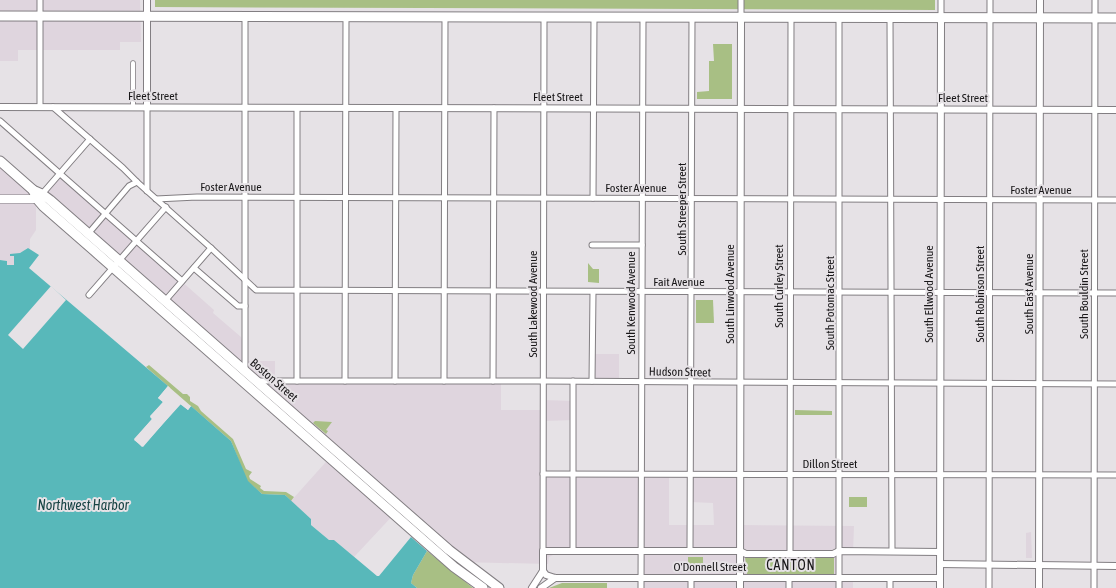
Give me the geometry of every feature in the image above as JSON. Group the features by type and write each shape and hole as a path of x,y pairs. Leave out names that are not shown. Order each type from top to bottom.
{"main road":[{"path":"0,16 1116,18"},
{"name":"Boston Street","path":"0,161 162,305 245,371 468,566 499,588"},
{"path":"0,199 39,196"},
{"name":"Boston Street","path":"39,196 88,234 116,264"},
{"name":"Boston Street","path":"162,305 175,325 454,567 483,588"}],"street":[{"path":"40,0 40,107"},
{"path":"146,191 147,0"},
{"name":"South Linwood Avenue","path":"740,588 741,0"},
{"name":"South Ellwood Avenue","path":"940,588 941,0"},
{"name":"South Robinson Street","path":"989,588 990,0"},
{"name":"South East Avenue","path":"1040,0 1040,588"},
{"name":"South Bouldin Street","path":"1094,588 1095,0"},
{"path":"244,383 245,16"},
{"path":"345,381 346,16"},
{"path":"444,380 445,16"},
{"name":"South Lakewood Avenue","path":"543,571 544,17"},
{"path":"593,198 594,17"},
{"name":"South Kenwood Avenue","path":"641,588 643,17"},
{"name":"South Streeper Street","path":"690,551 692,17"},
{"name":"South Curley Street","path":"790,553 789,199 791,18"},
{"name":"South Potomac Street","path":"839,588 840,18"},
{"path":"890,18 892,551"},
{"path":"132,63 133,107"},
{"name":"Fleet Street","path":"0,107 1116,110"},
{"name":"Fait Avenue","path":"53,107 123,168 256,290 1116,293"},
{"path":"297,108 297,381"},
{"path":"395,381 396,108"},
{"path":"493,381 494,108"},
{"path":"0,121 182,281"},
{"path":"39,196 90,139"},
{"path":"88,234 129,186 137,182"},
{"name":"Foster Avenue","path":"156,199 296,197 1116,200"},
{"path":"89,295 166,208"},
{"path":"592,245 642,245"},
{"path":"162,305 211,248"},
{"path":"194,268 238,306 245,306"},
{"path":"592,381 593,292"},
{"name":"Hudson Street","path":"244,383 256,381 444,380 1116,384"},
{"path":"573,381 573,551"},
{"name":"Dillon Street","path":"543,474 1116,476"},
{"name":"O'Donnell Street","path":"543,551 740,551 746,554 833,554 839,551 940,552"},
{"path":"940,564 1116,566"},
{"path":"532,588 543,571 546,575 555,578"},
{"path":"541,588 555,578"},
{"name":"O'Donnell Street","path":"555,578 940,578"},
{"path":"691,578 691,588"},
{"path":"789,578 789,588"},
{"path":"890,579 890,588"}],"shaded area":[{"path":"0,0 140,0 141,42 120,42 120,50 18,50 18,61 0,61"},
{"path":"0,161 40,196 59,173 214,310 213,313 241,337 246,353 246,361 275,361 275,382 501,383 501,410 543,410 544,400 573,401 573,420 544,421 543,474 669,474 669,525 714,525 713,503 690,502 691,474 740,474 740,525 854,526 853,552 840,552 840,579 853,579 853,588 641,588 641,555 553,555 549,557 548,564 460,562 397,511 354,557 334,540 329,540 311,525 311,519 291,501 333,454 40,197 36,206 36,230 30,239 30,249 27,248 14,256 14,265 7,265 7,261 0,260"},
{"path":"592,354 619,354 619,383 592,384"},
{"path":"1031,532 1032,558 1026,558 1026,533"}],"green space":[{"path":"155,0 935,0 935,10 155,7"},
{"path":"713,44 732,44 732,99 697,99 697,92 709,91 709,61 714,61"},
{"path":"588,263 593,269 599,269 599,283 588,282"},
{"path":"696,300 713,300 714,323 696,323"},
{"path":"149,365 183,394 187,394 190,397 190,401 198,406 201,411 233,439 246,469 252,472 249,476 250,479 261,486 260,488 264,491 286,492 294,497 291,501 285,495 262,494 247,481 231,441 146,367"},
{"path":"795,410 832,411 832,415 795,415"},
{"path":"315,421 332,422 326,430 328,431 326,434 313,423"},
{"path":"849,497 867,497 867,507 849,507"},
{"path":"427,551 473,588 417,588 411,583 413,575"},
{"path":"747,555 834,556 834,574 747,574 745,557"},
{"path":"688,557 703,557 703,572 688,572"},
{"path":"562,583 607,583 607,588 549,588"}],"water":[{"name":"Northwest Harbor","path":"28,248 39,255 29,268 168,386 158,398 163,402 150,416 152,419 134,439 142,447 181,404 188,410 191,406 231,441 248,481 262,494 285,495 311,519 311,525 329,540 334,540 377,576 379,576 411,537 427,551 413,575 411,583 417,588 0,588 0,260 7,261 7,265 14,265 14,256 10,256 10,254 20,253"}],"pier":[{"path":"51,286 66,300 23,349 8,335"},
{"path":"168,386 170,388 162,398 165,404 137,439 142,444 179,402 191,406 188,410 180,404 143,447 134,440 152,419 150,417 163,402 158,398"}],"district":[{"name":"CANTON","path":"791,565"}]}
